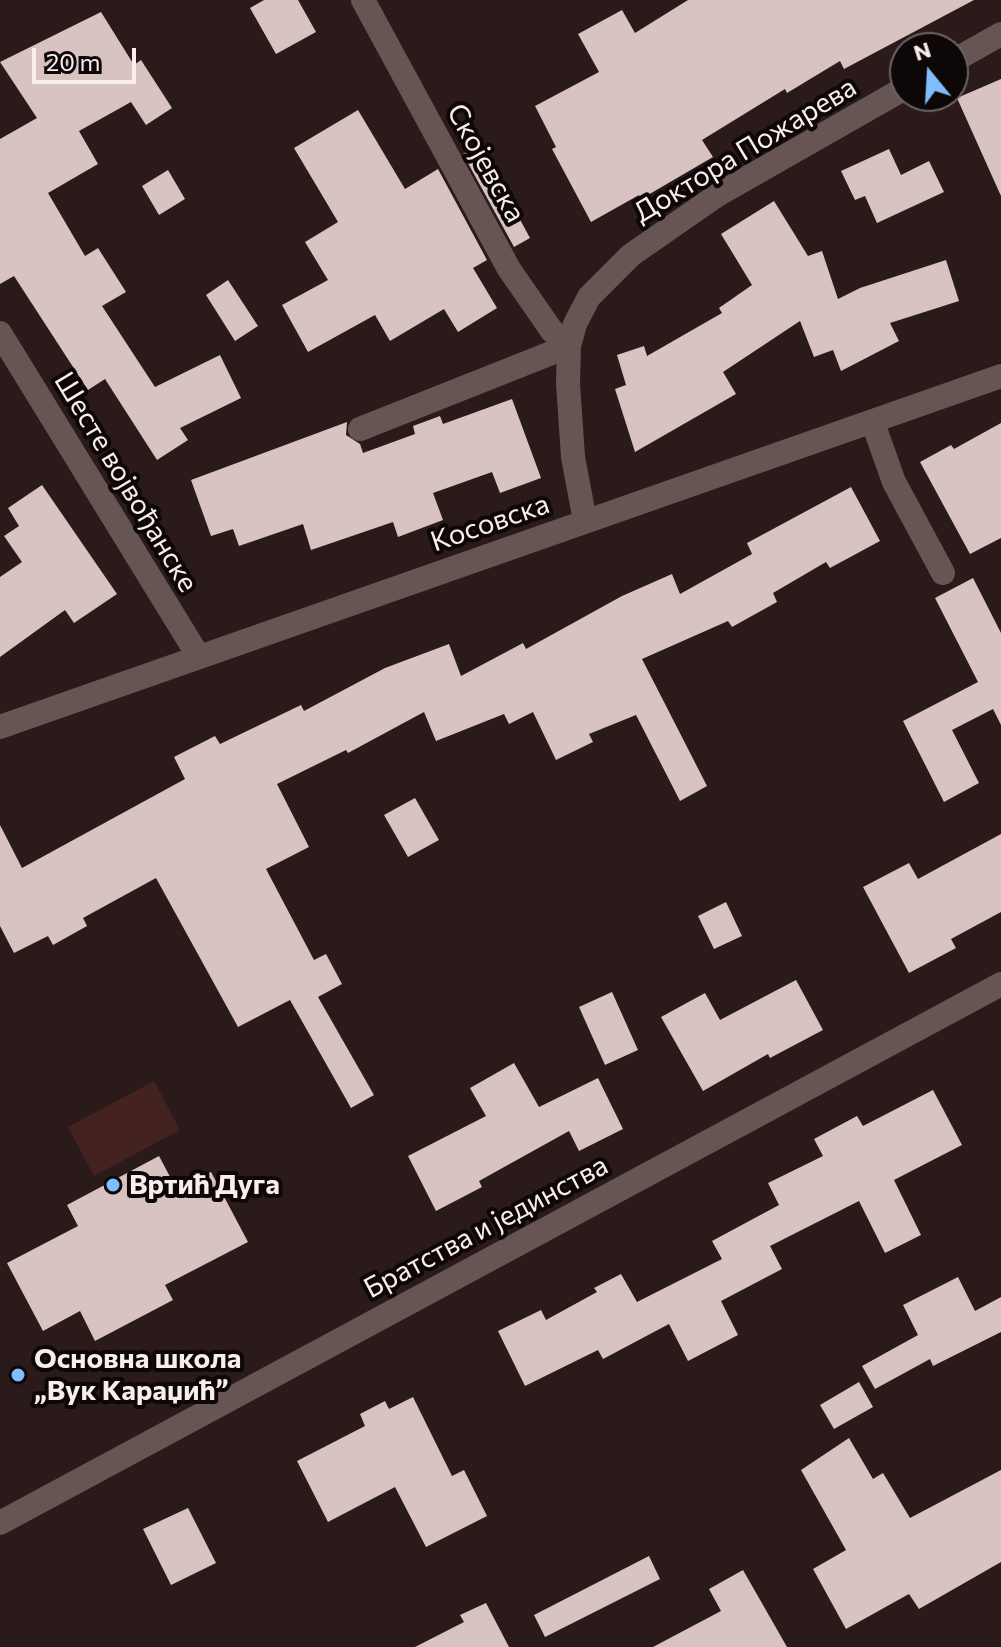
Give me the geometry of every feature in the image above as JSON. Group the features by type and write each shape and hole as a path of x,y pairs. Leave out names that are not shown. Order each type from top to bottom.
{"street":[{"name":"Скојевска","path":"363,0 509,269 552,331 569,346"},
{"path":"969,52 1001,34"},
{"name":"Доктора Пожарева","path":"585,521 568,414 569,346 575,324 589,297 631,255 719,194 889,97"},
{"name":"Шесте војвођанске","path":"1,337 199,657"},
{"path":"360,429 569,346"},
{"name":"Косовска","path":"0,727 1001,376"},
{"path":"873,423 894,482 943,573"},
{"name":"Братства и јединства","path":"0,1523 1001,984"}],"shaded area":[{"path":"154,1081 180,1130 94,1176 68,1127"}],"building":[{"path":"264,0 298,0 316,32 276,54 250,8"},
{"path":"688,0 974,0 914,32 889,32 889,45 844,69 840,61 787,93 785,89 702,140 713,157 641,199 639,195 591,222 552,149 556,147 535,106 599,72 578,34 622,10 635,33"},
{"path":"101,12 134,65 141,60 172,108 146,125 131,102 79,131 98,164 48,193 85,256 98,248 126,292 102,306 155,387 220,355 241,398 180,428 188,440 157,460 105,379 88,390 14,276 0,284 0,139 37,118 0,62"},
{"path":"1001,79 1001,196 963,112 969,112 969,93"},
{"path":"358,110 405,189 438,169 487,260 473,268 497,308 458,332 444,309 390,341 375,315 308,352 282,305 328,280 305,242 338,222 294,148"},
{"path":"479,144 530,238 514,247 463,154"},
{"path":"889,149 901,175 929,161 944,192 877,223 865,196 855,200 841,171"},
{"path":"168,170 185,199 159,215 142,186"},
{"path":"774,201 808,256 822,251 838,299 860,288 946,260 959,301 890,323 899,341 841,371 833,350 814,357 800,321 723,372 736,394 635,452 615,389 626,385 617,355 644,346 647,356 722,313 719,308 752,285 721,234"},
{"path":"228,280 258,326 235,341 206,295"},
{"path":"512,399 541,478 500,493 492,472 433,493 443,520 398,537 393,522 311,550 303,524 239,546 233,529 211,536 191,480 347,422 346,435 360,444 363,453 415,434 413,426 440,416 443,424"},
{"path":"1001,423 1001,538 970,554 920,462 951,445 954,449"},
{"path":"42,485 117,594 74,623 65,610 0,657 0,577 22,562 4,536 19,526 8,508"},
{"path":"851,487 880,541 830,568 826,562 773,593 777,602 732,627 728,621 642,659 707,786 680,801 636,715 589,734 593,742 556,760 533,712 509,724 504,714 436,741 424,712 348,753 346,750 277,784 309,847 266,869 314,960 326,954 342,984 318,997 374,1095 351,1108 290,1000 238,1027 156,878 83,918 87,926 53,945 48,936 14,953 0,926 0,825 22,868 185,779 174,757 215,736 220,744 301,705 304,711 385,668 449,644 461,676 523,643 526,649 622,596 672,574 680,594 752,554 747,543"},
{"path":"973,578 1001,633 1001,725 993,709 952,730 979,783 944,802 903,721 978,682 935,598"},
{"path":"415,798 439,840 408,857 384,815"},
{"path":"1001,834 1001,912 951,939 956,948 909,973 863,887 909,863 918,879"},
{"path":"726,902 742,936 714,949 698,916"},
{"path":"796,980 823,1030 770,1058 768,1054 703,1091 661,1017 705,993 720,1020"},
{"path":"612,992 638,1050 605,1065 579,1007"},
{"path":"514,1063 539,1107 598,1078 623,1129 579,1151 569,1131 479,1181 482,1187 436,1211 408,1156 486,1116 470,1088"},
{"path":"933,1090 962,1145 894,1180 921,1235 885,1253 859,1201 770,1246 782,1269 721,1301 738,1335 688,1361 669,1324 603,1359 598,1350 525,1386 498,1331 541,1310 546,1320 597,1292 594,1288 621,1274 637,1302 722,1259 712,1241 779,1205 768,1183 823,1156 814,1139 857,1116 863,1126"},
{"path":"159,1156 177,1190 211,1172 248,1242 165,1285 173,1300 95,1341 80,1311 43,1331 7,1263 78,1226 67,1205"},
{"path":"958,1277 975,1311 1001,1297 1001,1332 933,1366 930,1359 875,1389 862,1366 918,1335 903,1305"},
{"path":"859,1382 873,1407 834,1429 820,1405"},
{"path":"413,1397 452,1476 464,1470 487,1516 426,1547 395,1487 328,1522 297,1461 365,1426 360,1414 385,1401 389,1409"},
{"path":"849,1438 873,1479 883,1473 910,1518 1001,1470 1001,1562 919,1609 909,1594 846,1629 813,1569 846,1550 801,1470"},
{"path":"188,1508 216,1563 171,1585 143,1529"},
{"path":"649,1556 660,1579 545,1637 534,1615"},
{"path":"743,1570 787,1647 653,1647 721,1611 709,1589"},
{"path":"486,1603 509,1647 415,1647 464,1622 460,1615"}],"place":[{"name":"Вртић Дуга","path":"113,1185"},
{"name":"Основна школа „Вук Караџић”","path":"18,1375"}]}
